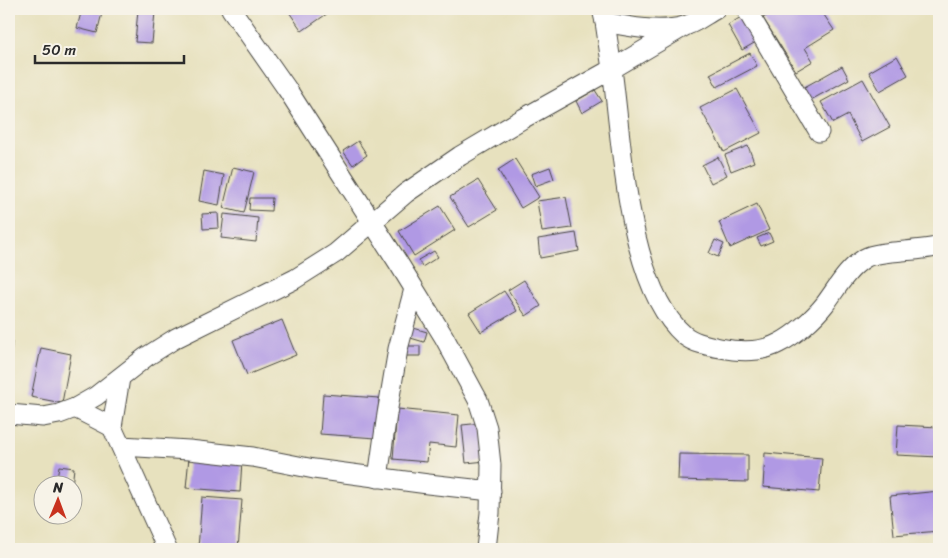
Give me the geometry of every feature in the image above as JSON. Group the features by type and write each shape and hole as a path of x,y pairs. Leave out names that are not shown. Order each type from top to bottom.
{"street":[{"path":"232,9 287,89 414,289 458,362 478,400 487,428 492,466 486,549"},
{"path":"9,414 43,417 59,414 75,408 96,396 146,357 176,338 295,279 336,252 406,193 460,156 716,9"},
{"path":"746,9 819,132"},
{"path":"685,26 642,28 604,15 629,207 638,245 653,288 669,316 685,336 705,345 735,351 758,350 779,343 797,331 824,306 847,273 866,257 939,246"},
{"path":"378,478 398,349 414,289"},
{"path":"120,378 112,427 166,549"},
{"path":"75,408 112,427"},
{"path":"121,446 189,450 252,457 314,469 378,478 491,490"}],"building":[{"path":"82,9 103,9 97,33 77,28"},
{"path":"287,9 330,9 331,11 302,31"},
{"path":"778,9 820,9 834,30 805,48 813,61 796,71 763,18"},
{"path":"138,10 155,12 152,43 135,42"},
{"path":"741,17 756,42 742,50 728,25"},
{"path":"750,53 757,66 717,87 710,74"},
{"path":"897,56 908,75 880,91 869,72"},
{"path":"842,66 849,79 809,101 801,89"},
{"path":"863,79 890,127 862,142 848,115 833,123 821,102"},
{"path":"737,89 761,133 724,152 700,108"},
{"path":"595,90 602,101 582,113 576,101"},
{"path":"358,141 367,155 353,165 343,151"},
{"path":"748,146 754,162 731,171 725,155"},
{"path":"718,157 727,175 711,183 702,165"},
{"path":"515,159 539,197 521,208 498,170"},
{"path":"233,167 254,172 244,213 223,208"},
{"path":"550,167 554,179 535,186 531,174"},
{"path":"204,171 224,175 219,205 199,201"},
{"path":"478,180 497,210 469,227 450,197"},
{"path":"566,197 572,228 542,232 537,201"},
{"path":"250,198 272,198 271,211 249,210"},
{"path":"757,204 769,230 730,248 719,222"},
{"path":"440,206 455,230 414,256 399,231"},
{"path":"218,213 219,228 203,229 202,214"},
{"path":"224,214 258,218 256,242 221,238"},
{"path":"576,233 579,251 540,258 538,239"},
{"path":"769,233 773,241 761,246 757,238"},
{"path":"715,240 724,244 718,257 709,253"},
{"path":"434,251 438,257 422,267 418,260"},
{"path":"524,280 541,306 526,316 508,290"},
{"path":"504,291 517,311 481,332 469,313"},
{"path":"282,320 296,355 247,375 233,340"},
{"path":"407,326 427,332 424,342 404,336"},
{"path":"9,339 12,339 11,362 9,362"},
{"path":"404,346 420,346 420,356 404,356"},
{"path":"41,348 71,354 62,403 31,397"},
{"path":"323,394 379,398 376,438 320,434"},
{"path":"397,409 459,415 456,447 429,444 427,462 393,459"},
{"path":"482,423 486,461 466,463 462,425"},
{"path":"898,425 939,427 939,457 896,455"},
{"path":"765,453 822,458 819,492 763,487"},
{"path":"679,454 748,455 748,482 678,480"},
{"path":"189,457 242,461 240,492 186,488"},
{"path":"59,466 74,468 73,476 58,476"},
{"path":"939,491 939,531 894,535 890,496"},
{"path":"202,497 242,500 238,549 198,549"}]}
